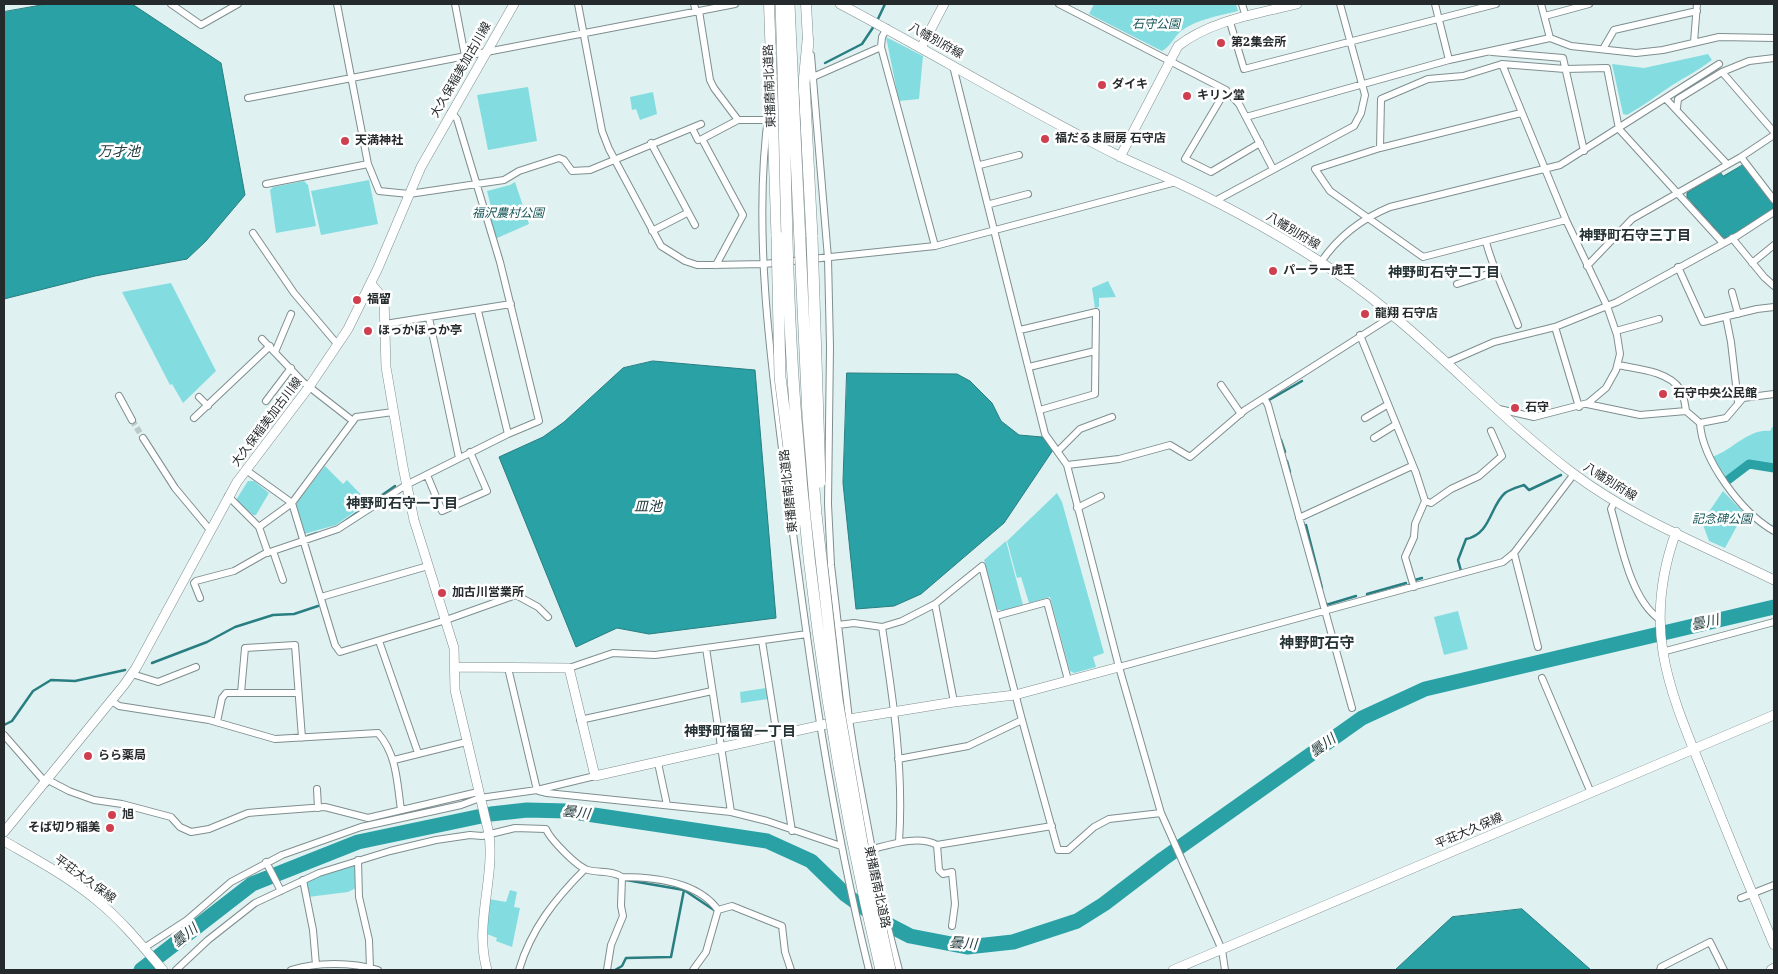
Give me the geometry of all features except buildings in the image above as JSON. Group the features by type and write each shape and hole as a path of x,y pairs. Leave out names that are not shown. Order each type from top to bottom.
{"highway":[{"name":"東播磨南北道路","path":"781,4 796,418 823,665 853,840 881,970"},
{"name":"東播磨南北道路","path":"789,4 808,416 825,596 842,728 862,843 890,970"},
{"path":"808,41 804,83 812,237 825,596"},
{"path":"772,89 780,377 800,534 823,665"}],"main road":[{"name":"大久保稲美加古川線","path":"4,832 132,674 228,496 338,345 371,284 409,194 451,112 514,4"},
{"path":"769,4 772,89"},
{"path":"806,4 808,41"},
{"name":"八幡別府線","path":"840,4 1120,157 1215,201 1321,262 1394,315 1446,363 1574,474 1615,501 1774,580"},
{"path":"921,48 944,4"},
{"path":"1120,157 1178,46 1192,36 1230,22 1291,4"},
{"path":"371,284 384,299 386,367 406,485 414,520 454,648 455,690 489,834 491,848 483,932 487,970"},
{"path":"1676,532 1665,568 1659,619 1662,652 1670,691 1774,945"},
{"path":"454,667 568,668 595,776 849,719 954,702 1015,695 1119,667"},
{"name":"平荘大久保線","path":"1173,970 1774,715"},
{"name":"平荘大久保線","path":"4,841 57,872 98,902 146,949 163,970"}],"street":[{"path":"171,4 201,25 238,4"},
{"path":"337,4 368,164 378,191 409,194 477,185 504,180 519,171 559,158 564,160 572,171 579,172 701,124"},
{"path":"455,4 465,56"},
{"path":"578,4 602,131 661,246 685,261 697,265 764,264 935,246 1176,182"},
{"path":"694,4 710,80 738,120"},
{"path":"248,98 465,56 485,54 735,4"},
{"path":"1059,4 1226,90 1239,104 1273,169"},
{"path":"1242,4 1246,17"},
{"path":"1215,201 1354,126 1364,104 1362,84 1340,4"},
{"path":"1435,4 1449,60"},
{"path":"1230,22 1244,69 1496,4"},
{"path":"1541,4 1550,38"},
{"path":"1545,16 1589,4"},
{"path":"1603,49 1614,30 1697,7 1694,42"},
{"path":"886,28 882,37 882,47 935,246"},
{"path":"1246,117 1449,60 1550,38 1572,46 1636,53 1664,50 1719,37 1774,38"},
{"path":"808,41 813,76 828,258 830,347 828,504 831,565 849,719 883,908 898,970"},
{"path":"813,76 882,47"},
{"path":"1486,52 1563,58 1584,151"},
{"path":"1677,108 1678,100 1722,72 1749,61 1774,58"},
{"path":"1499,409 1534,417 1582,405 1602,392 1618,365 1620,346 1607,306 1566,220 1502,64"},
{"path":"1380,148 1380,99 1428,78 1463,76 1502,64 1565,69 1607,68 1619,129 1722,242"},
{"path":"1321,262 1336,244 1367,216 1390,207 1560,165 1719,64"},
{"path":"953,66 990,204 1046,434 1067,464 1119,667 1161,813 1222,950 1225,970"},
{"path":"1587,266 1632,219 1741,156 1774,133 1722,72"},
{"path":"772,89 767,120 763,205 764,264 783,456 820,727 841,846 869,970"},
{"path":"1226,90 1185,159 1211,172 1260,143"},
{"path":"1666,98 1727,164"},
{"path":"200,598 194,583 196,581 234,571 271,552 338,529 406,485 427,476 470,452 540,421 511,304 458,119 451,112"},
{"path":"1521,113 1380,148 1315,169 1330,190 1423,257 1566,220"},
{"path":"716,265 743,215 702,139 738,120 767,120"},
{"path":"692,128 698,140"},
{"path":"651,143 695,225"},
{"path":"980,165 1019,155"},
{"path":"1741,156 1774,200"},
{"path":"266,184 368,164"},
{"path":"990,204 1028,194"},
{"path":"1446,363 1494,342 1555,327 1607,306 1732,238 1774,212"},
{"path":"652,230 688,213"},
{"path":"253,233 294,293 338,345"},
{"path":"1732,238 1774,286"},
{"path":"1486,242 1494,272 1507,295 1518,325"},
{"path":"1752,263 1774,245"},
{"path":"1678,267 1703,322 1774,307"},
{"path":"1457,284 1494,272"},
{"path":"1732,292 1738,314"},
{"path":"385,324 478,311 511,304"},
{"path":"478,311 508,434"},
{"path":"1020,330 1096,312 1095,394 1040,410"},
{"path":"275,352 291,314"},
{"path":"1067,464 1119,459 1170,445 1190,456 1241,414 1264,398 1394,315"},
{"path":"1726,317 1738,402"},
{"path":"429,318 459,458"},
{"path":"1616,331 1659,319"},
{"path":"1555,327 1582,405"},
{"path":"1360,335 1426,501 1415,524 1414,537 1405,557 1414,586"},
{"path":"262,339 309,387 354,420"},
{"path":"194,418 270,346"},
{"path":"1029,367 1095,351"},
{"path":"1618,365 1647,371 1673,381 1681,389 1686,411 1700,423 1700,436 1708,457 1750,513 1774,531"},
{"path":"266,402 291,368"},
{"path":"1221,385 1241,414"},
{"path":"1700,423 1726,418 1743,398 1774,394"},
{"path":"119,396 132,420"},
{"path":"200,397 208,406"},
{"path":"1264,398 1268,405 1352,708"},
{"path":"1365,418 1387,405"},
{"path":"1582,405 1640,415 1686,411"},
{"path":"259,527 292,503 356,417 393,412"},
{"path":"1058,451 1080,429 1112,417"},
{"path":"1374,438 1395,425"},
{"path":"1426,501 1431,503 1451,489 1479,476 1502,456 1491,431"},
{"path":"143,438 175,488 210,530"},
{"path":"427,476 442,511 487,491 470,452"},
{"path":"1299,518 1412,466"},
{"path":"246,470 292,503 337,650 340,652 446,620 516,595 538,607 548,617"},
{"path":"1119,667 1325,609 1503,562 1514,553 1574,474"},
{"path":"228,496 259,527 283,580"},
{"path":"1077,508 1101,496"},
{"path":"1615,501 1611,509 1629,574 1649,612 1659,619"},
{"path":"1514,553 1538,647"},
{"path":"321,598 428,566"},
{"path":"838,625 854,623 882,627 902,621 935,604 982,566 1058,850 1068,850 1094,828 1109,819 1161,813"},
{"path":"996,616 1047,602 1068,680"},
{"path":"935,604 954,702"},
{"path":"1662,652 1774,622"},
{"path":"882,627 895,712 901,810 899,842"},
{"path":"568,668 613,653 655,655 807,634"},
{"path":"379,641 418,753"},
{"path":"762,641 792,831"},
{"path":"240,692 244,648 295,644 302,738"},
{"path":"706,648 731,812"},
{"path":"132,674 158,682 196,667"},
{"path":"508,668 537,790"},
{"path":"1542,678 1590,793"},
{"path":"580,720 712,692"},
{"path":"217,722 222,698 226,693 298,693"},
{"path":"112,701 119,706 217,722 270,739 378,733 385,741 394,760 400,810"},
{"path":"898,759 968,746 1022,720"},
{"path":"4,735 47,781 94,800 122,804 171,817 187,832 209,829 248,814 318,808 368,818 479,795 537,790 595,776"},
{"path":"394,760 466,742"},
{"path":"658,763 667,805"},
{"path":"317,789 318,808"},
{"path":"537,790 547,794 731,812 767,821 841,846"},
{"path":"146,949 187,920 230,882 282,854 361,827 461,805 479,795"},
{"path":"873,849 899,842 931,841 937,845 1052,826"},
{"path":"176,970 241,913 303,880 358,860 436,840 489,834 514,828 546,829 555,843 585,869 614,873 622,877 686,886 714,904 718,910 706,952 693,970"},
{"path":"937,845 939,870 943,874 952,872 955,904 952,926"},
{"path":"358,860 359,897 369,940 370,968"},
{"path":"266,862 281,891"},
{"path":"518,970 532,936 542,918 566,888 585,869"},
{"path":"607,970 611,945 623,916 621,906 622,877"},
{"path":"303,880 313,930 316,965"},
{"path":"1741,898 1774,885"},
{"path":"718,910 732,906 782,926 785,952 791,970"},
{"path":"1660,970 1710,942 1724,970"},
{"path":"291,970 316,965 378,970"}],"green space":[{"name":"石守公園","path":"1094,4 1236,4 1238,11 1208,18 1187,27 1162,51 1089,14"},
{"path":"886,37 923,56 919,99 899,101"},
{"path":"1708,54 1712,60 1707,64 1633,112 1627,115 1623,114 1612,64 1644,68"},
{"path":"528,87 537,141 488,150 477,95"},
{"path":"653,92 657,114 640,120 636,109 632,110 630,97"},
{"path":"369,180 378,224 321,235 311,191"},
{"path":"304,181 308,185 316,226 276,233 270,190 273,187"},
{"name":"福沢農村公園","path":"515,182 529,224 495,239 487,213 492,211 487,191"},
{"path":"1108,281 1116,297 1099,298 1099,307 1095,308 1092,288"},
{"path":"171,283 216,371 183,403 172,384 170,385 122,292"},
{"path":"1773,426 1774,467 1749,463 1727,479 1711,457 1754,433 1770,431"},
{"path":"325,466 343,484 347,480 368,502 336,525 304,534 296,507 297,502"},
{"path":"248,481 254,481 269,493 256,515 253,515 236,500"},
{"name":"記念碑公園","path":"1723,491 1744,513 1725,548 1709,541 1702,522"},
{"path":"1057,493 1062,502 1104,653 1093,657 1096,667 1074,673 1070,671 1050,597 1029,603 1021,577 1017,578 1007,541"},
{"path":"1006,541 1023,605 1002,611 997,609 984,560"},
{"path":"1458,611 1468,649 1444,655 1434,617"},
{"path":"766,688 768,699 741,703 740,692"},
{"path":"356,863 356,888 348,892 308,897 306,880"},
{"path":"510,890 517,892 514,907 520,908 512,947 496,941 497,938 487,934 489,899 506,902"}],"water":[{"name":"万才池","path":"47,4 132,4 221,63 245,195 206,241 187,259 95,276 4,299 4,12"},
{"path":"1743,165 1774,205 1773,209 1728,238 1723,237 1687,197 1687,193 1720,172 1723,176"},
{"name":"皿池","path":"653,361 755,370 776,618 649,634 617,628 576,647 499,457 543,437 564,422 623,368"},
{"path":"847,373 957,374 970,381 992,403 1001,421 1019,435 1042,437 1053,450 1004,523 921,594 894,606 856,609 843,483"},
{"path":"1522,909 1591,970 1395,970 1452,917"}],"waterway":[{"path":"877,21 885,4"},
{"path":"825,63 862,44 874,26"},
{"path":"1269,403 1269,400 1302,381"},
{"path":"1281,440 1285,452"},
{"path":"1287,461 1290,472"},
{"path":"1728,480 1749,464 1774,468"},
{"path":"1461,571 1458,560 1466,539 1481,532 1505,493 1524,485 1529,490 1561,475"},
{"path":"341,524 395,486"},
{"path":"1306,525 1322,588"},
{"path":"308,536 317,533"},
{"path":"1415,580 1422,578"},
{"path":"1367,594 1406,583"},
{"path":"1326,603 1326,605 1356,596"},
{"path":"152,663 207,642 235,627 273,615 294,614 318,606"},
{"name":"曇川","path":"141,970 252,884 358,842 491,814 527,810 567,811 767,841 811,861 846,895 885,923 910,936 967,947 1013,942 1077,921 1104,904 1163,859 1362,718 1425,689 1774,607"},
{"path":"4,725 12,721 33,691 51,680 75,681 125,670"},
{"path":"626,880 684,890 714,910"},
{"path":"615,970 622,966 626,958 671,957 684,890"}],"tunnel":[{"path":"132,420 143,438"}],"place":[{"name":"第2集会所","path":"1221,43"},
{"name":"ダイキ","path":"1102,85"},
{"name":"キリン堂","path":"1187,96"},
{"name":"福だるま厨房 石守店","path":"1045,139"},
{"name":"天満神社","path":"345,141"},
{"name":"パーラー虎王","path":"1273,271"},
{"name":"福留","path":"357,300"},
{"name":"龍翔 石守店","path":"1365,314"},
{"name":"ほっかほっか亭","path":"368,331"},
{"name":"石守中央公民館","path":"1663,394"},
{"name":"石守","path":"1515,408"},
{"name":"加古川営業所","path":"442,593"},
{"name":"らら薬局","path":"88,756"},
{"name":"旭","path":"112,815"},
{"name":"そば切り稲美","path":"110,828"}],"district":[{"name":"神野町石守三丁目","path":"1635,236"},
{"name":"神野町石守二丁目","path":"1444,273"},
{"name":"神野町石守一丁目","path":"402,504"},
{"name":"神野町石守","path":"1317,644"},
{"name":"神野町福留一丁目","path":"740,732"}]}
